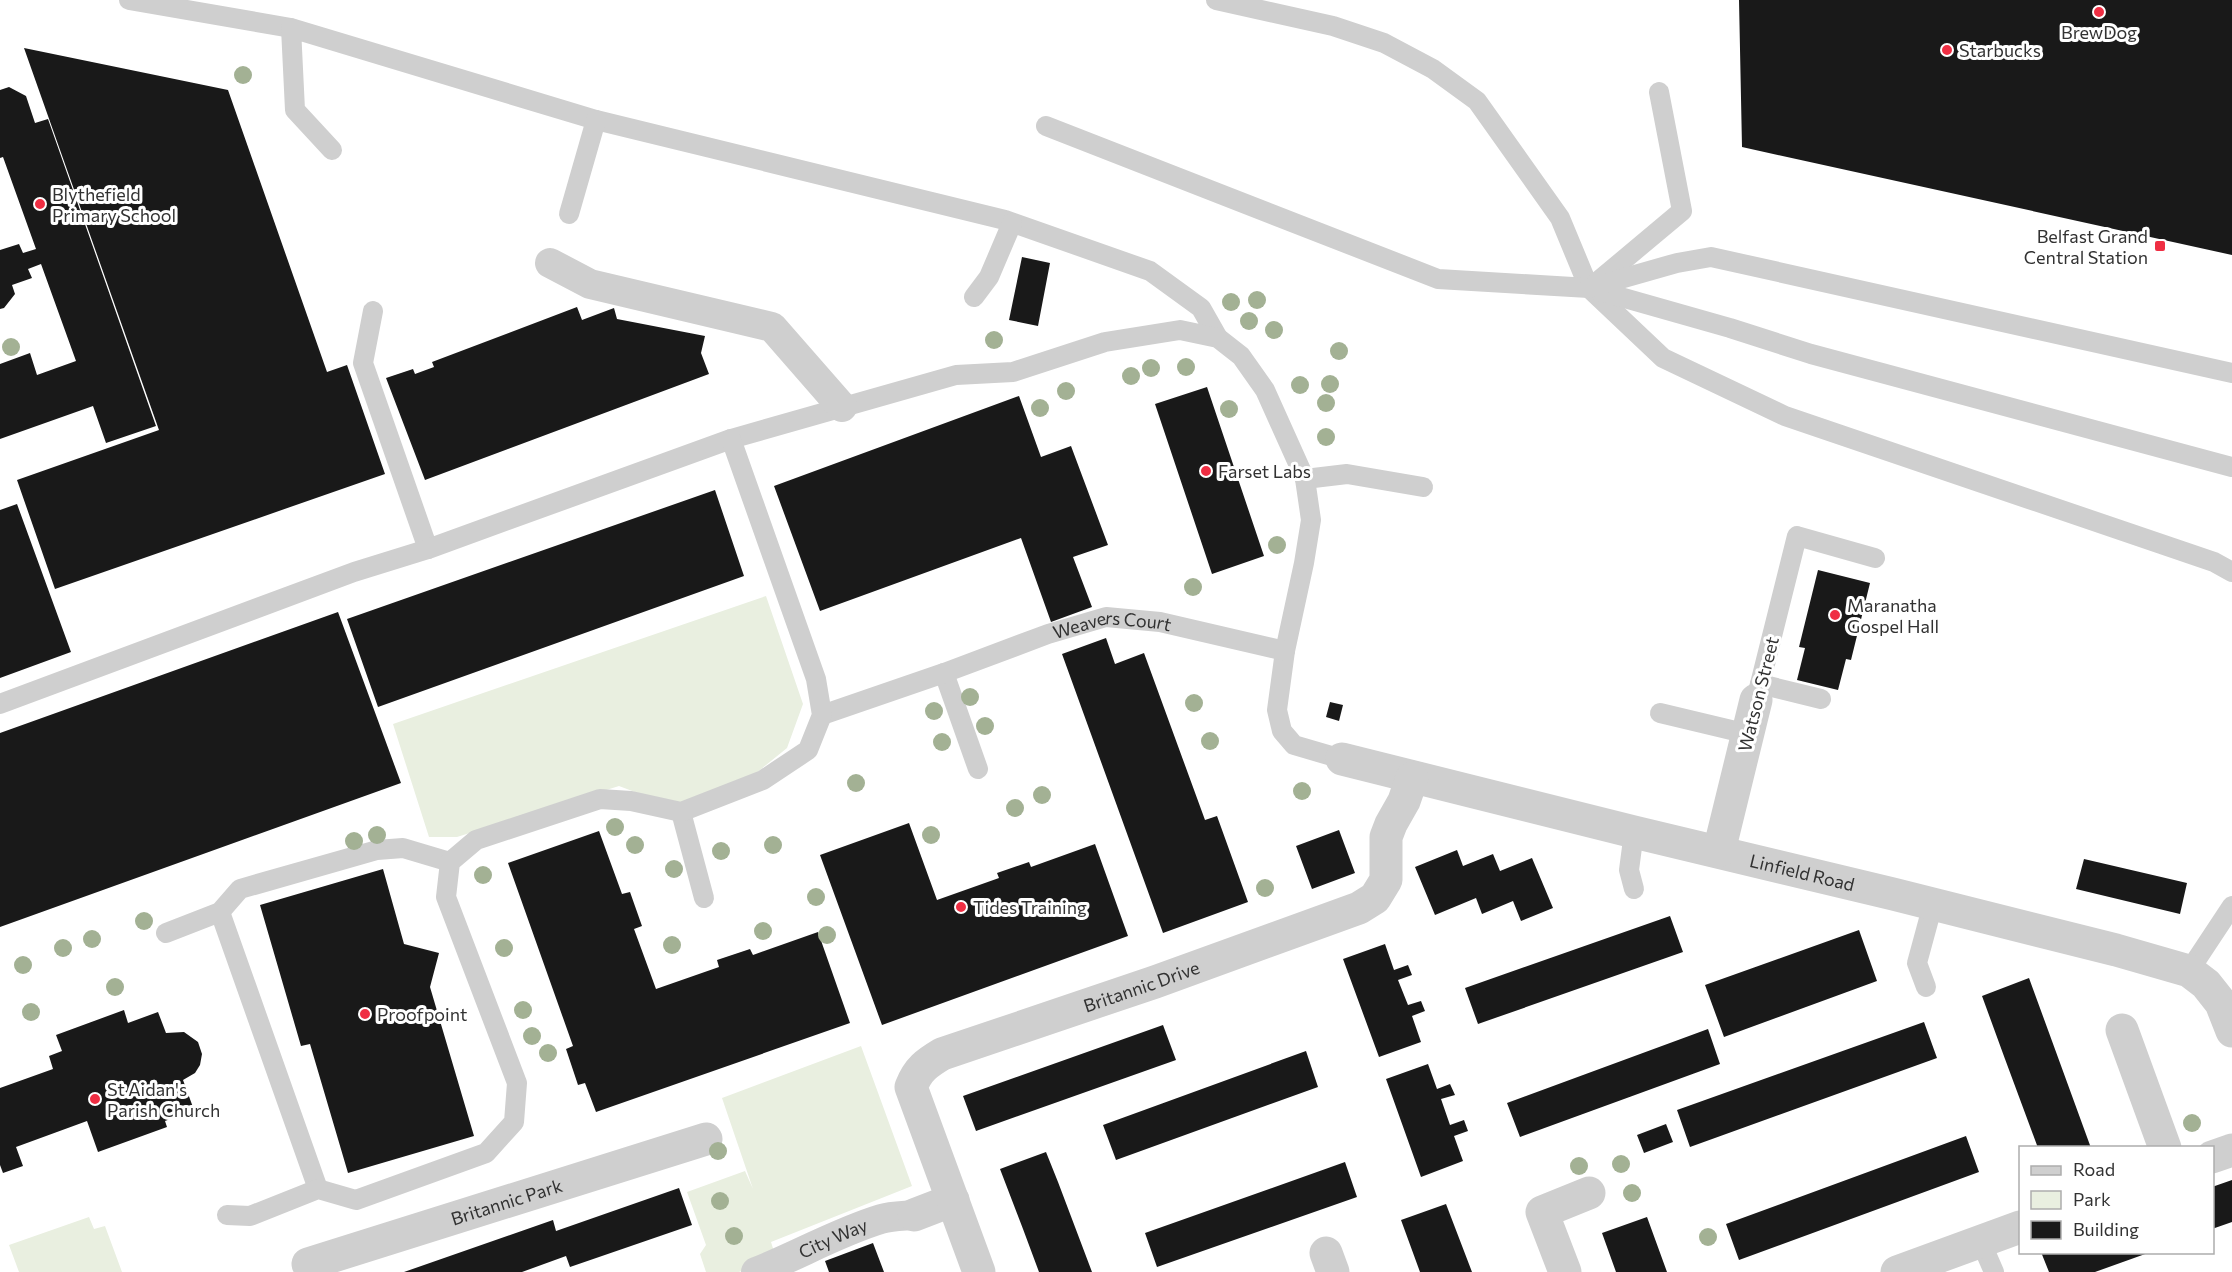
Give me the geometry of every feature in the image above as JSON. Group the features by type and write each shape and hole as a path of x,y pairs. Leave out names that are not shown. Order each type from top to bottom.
{"street":[{"path":"550,263 590,284 772,327 842,407"},
{"name":"Watson Street","path":"1719,851 1758,692"},
{"name":"Linfield Road","path":"1342,759 1933,904 2116,950 2189,971 2206,984 2221,1003 2232,1031"},
{"name":"Britannic Drive","path":"979,1272 912,1087 916,1075 923,1066 942,1054 1155,982 1359,908 1375,898 1386,880 1386,837 1404,801 1412,778"},
{"path":"2122,1030 2164,1146"},
{"name":"Britannic Park","path":"302,1269 706,1139"},
{"path":"2214,1156 2232,1150"},
{"path":"1564,1272 1542,1212 1589,1193"},
{"path":"914,1215 953,1200"},
{"name":"City Way","path":"756,1272 817,1243 883,1218 914,1215"},
{"path":"1897,1272 2019,1227"}],"lane":[{"path":"129,0 291,28 596,120 1012,223 1150,271 1201,308 1218,338 1241,356 1265,390 1305,479 1311,520 1285,651 1277,710 1282,731 1294,745 1342,759"},
{"path":"1216,0 1333,26 1384,43 1433,69 1477,101 1560,218 1589,288 1663,358 1785,416 2214,562 2232,572"},
{"path":"291,28 295,110 332,150"},
{"path":"1589,288 1682,211 1659,92"},
{"path":"569,214 596,120"},
{"path":"1046,126 1438,279 1589,288 1730,328 1811,354 2232,467"},
{"path":"974,297 989,277 1012,223"},
{"path":"1589,288 1677,263 1711,257 2232,374"},
{"path":"373,311 363,363 428,549"},
{"path":"0,704 354,572 428,549 731,440 956,375 1012,372 1105,342 1180,330 1218,338"},
{"path":"227,1215 250,1216 318,1189 356,1200 486,1153 514,1122 516,1083 446,897 450,862 476,840 600,799 631,801 681,812 763,780 808,750 822,715 816,679 731,440"},
{"path":"1305,479 1347,474 1423,487"},
{"name":"Watson Street","path":"1758,692 1797,536 1875,558"},
{"name":"Weavers Court","path":"822,715 1048,634 1106,617 1160,621 1285,651"},
{"path":"944,673 978,769"},
{"path":"1758,692 1821,699"},
{"path":"1660,713 1748,734"},
{"path":"681,812 704,898"},
{"path":"1634,832 1629,870 1634,890"},
{"path":"166,933 220,912 240,889 376,850 403,848 450,862"},
{"path":"1926,987 1917,963 1933,904"},
{"path":"2189,971 2232,906"},
{"path":"220,912 318,1189"},
{"path":"1981,1242 1994,1272"}],"green space":[{"path":"766,596 803,704 787,748 755,774 677,808 619,786 457,837 429,837 393,724"},
{"path":"861,1046 912,1186 771,1242 776,1258 739,1272 706,1272 700,1254 706,1245 687,1192 745,1171 753,1189 722,1098"},
{"path":"89,1217 94,1229 105,1226 122,1272 19,1272 9,1245"}],"building":[{"path":"1739,0 2232,0 2232,255 1742,147"},
{"path":"24,48 228,90 327,372 347,365 385,474 55,589 17,480 159,430"},
{"name":"Blythefield Primary School","path":"9,87 26,96 35,123 48,119 156,426 106,443 93,406 0,439 0,364 30,353 37,375 76,361 41,264 28,269 32,278 12,285 15,294 4,308 0,309 0,250 19,244 23,253 36,249 3,157 0,158 0,90"},
{"path":"1022,257 1050,263 1038,326 1009,320"},
{"path":"577,307 582,320 614,308 617,319 705,336 701,353 709,374 425,480 386,378 413,369 415,374 434,367 432,362"},
{"name":"Farset Labs","path":"1207,387 1264,556 1212,574 1155,404"},
{"path":"1019,396 1041,457 1071,446 1108,545 1073,557 1092,607 1051,622 1021,538 820,611 774,486"},
{"path":"715,490 744,576 378,707 347,619"},
{"path":"17,504 71,652 0,678 0,510"},
{"name":"Maranatha Gospel Hall","path":"1818,570 1870,583 1851,660 1846,659 1838,690 1797,680 1805,648 1799,647"},
{"path":"338,612 401,783 0,927 0,733"},
{"path":"1106,638 1115,664 1144,653 1205,820 1217,816 1248,902 1163,933 1062,654"},
{"path":"1330,702 1343,705 1339,721 1326,717"},
{"path":"909,823 937,900 999,878 997,873 1029,862 1031,867 1095,844 1128,936 882,1025 820,855"},
{"path":"1339,830 1355,873 1312,889 1296,846"},
{"path":"599,831 622,894 630,892 642,926 634,929 656,989 719,967 717,960 750,949 753,955 818,932 850,1023 596,1112 585,1083 578,1085 566,1049 573,1046 508,863"},
{"path":"1457,850 1463,866 1493,854 1500,871 1532,858 1553,908 1521,921 1513,901 1482,914 1476,898 1435,915 1415,867"},
{"path":"2084,859 2187,883 2180,914 2076,889"},
{"name":"Proofpoint","path":"383,869 404,944 439,953 430,987 474,1136 348,1173 310,1044 301,1046 260,905"},
{"path":"1670,916 1683,952 1478,1024 1465,988"},
{"path":"1859,930 1877,981 1724,1037 1705,985"},
{"path":"1385,944 1394,970 1408,965 1412,975 1398,980 1408,1005 1421,1001 1425,1011 1412,1016 1421,1042 1379,1057 1343,959"},
{"path":"2029,978 2090,1146 2037,1146 1982,996"},
{"name":"St Aidan's Parish Church","path":"124,1010 128,1023 158,1012 166,1033 184,1032 198,1042 202,1054 200,1065 195,1073 183,1080 194,1110 165,1121 167,1127 98,1152 87,1121 16,1147 23,1166 3,1173 0,1165 0,1088 53,1069 49,1056 62,1051 56,1035"},
{"path":"1924,1022 1937,1058 1690,1147 1677,1110"},
{"path":"1163,1025 1176,1060 976,1131 963,1096"},
{"path":"1708,1029 1720,1064 1520,1137 1507,1103"},
{"path":"1306,1051 1318,1087 1116,1160 1103,1125"},
{"path":"1428,1064 1437,1089 1450,1084 1455,1095 1441,1099 1450,1125 1464,1120 1468,1131 1454,1136 1463,1161 1421,1177 1386,1079"},
{"path":"1666,1124 1673,1142 1644,1153 1637,1135"},
{"path":"1966,1136 1979,1172 1739,1260 1726,1224"},
{"path":"1046,1152 1092,1272 1039,1272 1000,1169"},
{"path":"1345,1162 1357,1197 1157,1267 1145,1233"},
{"path":"2232,1180 2232,1222 2214,1228 2214,1186"},
{"path":"679,1188 692,1225 570,1267 566,1256 522,1272 404,1272 553,1220 556,1231"},
{"path":"1446,1204 1472,1272 1420,1272 1401,1220"},
{"path":"1647,1217 1667,1272 1616,1272 1602,1233"},
{"path":"873,1243 884,1272 829,1272 825,1261"},
{"path":"2042,1254 2145,1254 2095,1272 2049,1272"}],"place":[{"name":"BrewDog","path":"2099,12"},
{"name":"Starbucks","path":"1947,50"},
{"name":"Blythefield Primary School","path":"40,204"},
{"name":"Belfast Grand Central Station","path":"2160,246"},
{"name":"Farset Labs","path":"1206,471"},
{"name":"Maranatha Gospel Hall","path":"1835,615"},
{"name":"Tides Training","path":"961,907"},
{"name":"Proofpoint","path":"365,1014"},
{"name":"St Aidan's Parish Church","path":"95,1099"}]}
